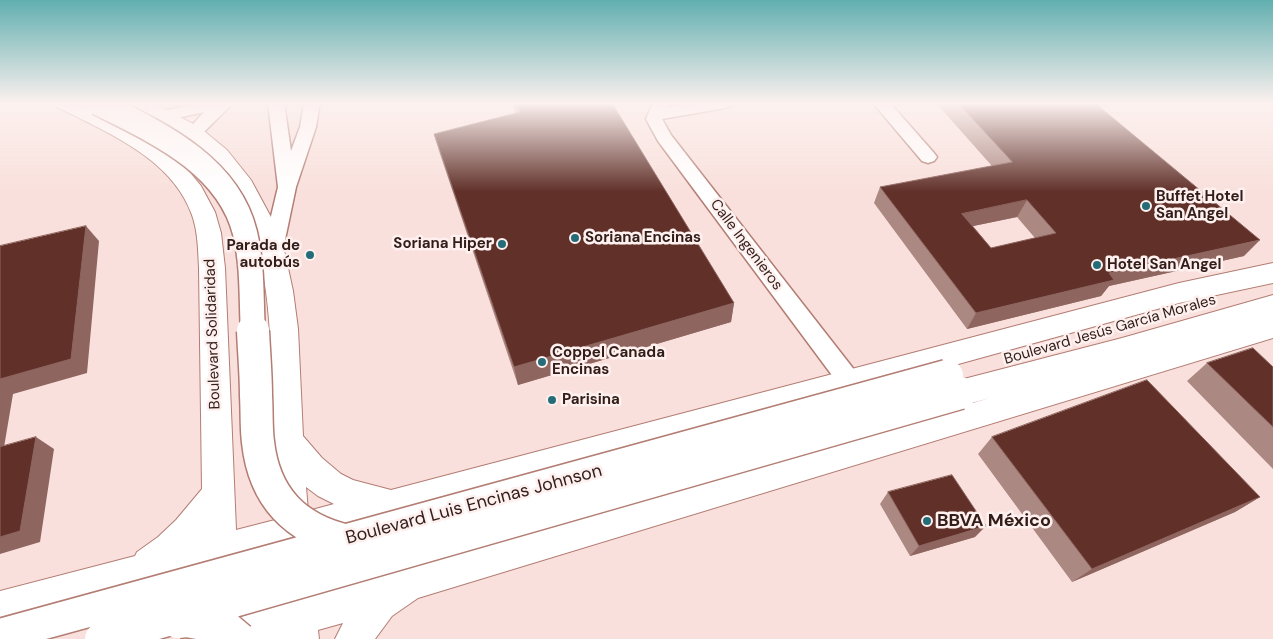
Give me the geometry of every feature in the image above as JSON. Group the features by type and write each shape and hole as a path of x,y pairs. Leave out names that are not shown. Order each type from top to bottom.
{"main road":[{"name":"Boulevard Solidaridad","path":"119,133 149,149 178,172 193,192 203,211 210,240 221,639"},
{"path":"154,133 177,145 216,180 234,204 241,224 250,269 258,450 268,484 284,509 307,527 314,530 336,539 366,544 409,540 535,516"},
{"path":"193,133 219,154 234,172 260,219 272,254 278,284 287,380 288,441 299,628"},
{"path":"0,608 851,383 1179,293 1273,273"},
{"name":"Boulevard Jesús García Morales","path":"954,384 1273,284"},
{"name":"Boulevard Jesús García Morales","path":"954,384 1122,350 1273,306"},
{"path":"225,639 299,628 395,589 515,550 1273,327"},
{"path":"214,350 251,345 283,330"},
{"name":"Boulevard Luis Encinas Johnson","path":"101,639 535,516 954,384"},
{"name":"Boulevard Luis Encinas Johnson","path":"0,635 954,384"},
{"path":"288,441 313,473 335,490 364,499 394,505"},
{"path":"129,575 152,562 185,535 207,511 218,492"},
{"path":"354,639 377,605 395,589"},
{"path":"37,639 131,624 186,621 227,628 240,639"}],"street":[{"path":"280,133 287,187"},
{"path":"272,254 287,187 306,133"},
{"name":"Calle Ingenieros","path":"661,133 851,383"},
{"path":"907,133 928,157"}],"building":[{"name":"Soriana Encinas","path":"630,133 734,303 514,367 434,134"},
{"path":"985,133 1131,133 1260,240 1109,273 1114,280 976,313 880,187 1012,162","holes":["1027,200 1056,233 991,248 962,214"]},
{"path":"86,226 71,359 0,379 0,246"},
{"path":"1253,348 1273,367 1273,427 1207,363"},
{"path":"1147,380 1260,497 1092,569 992,437"},
{"path":"36,437 20,531 0,537 0,447"},
{"name":"BBVA México","path":"952,475 986,526 919,546 888,492"}],"place":[{"name":"Buffet Hotel San Angel","path":"1146,206"},
{"name":"Soriana Encinas","path":"575,238"},
{"name":"Soriana Hiper","path":"502,244"},
{"name":"Parada de autobús","path":"310,255"},
{"name":"Hotel San Angel","path":"1097,265"},
{"name":"Coppel Canada Encinas","path":"542,362"},
{"name":"Parisina","path":"552,400"},
{"name":"BBVA México","path":"927,521"}]}
